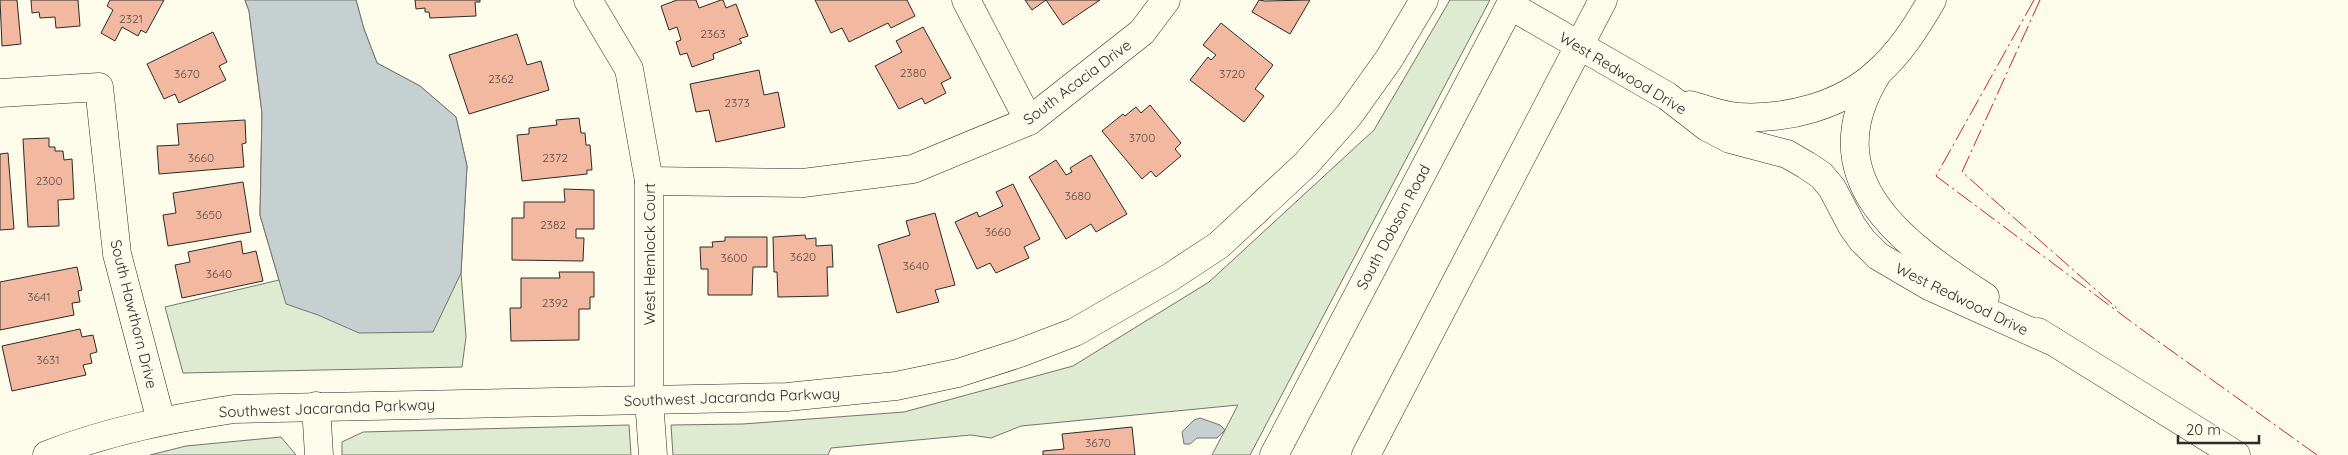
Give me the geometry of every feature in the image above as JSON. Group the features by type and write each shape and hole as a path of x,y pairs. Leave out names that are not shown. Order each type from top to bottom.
{"street":[{"name":"West Hemlock Court","path":"588,0 629,69 649,181 649,400 653,455"},
{"path":"966,0 1030,122"},
{"name":"South Acacia Drive","path":"649,181 803,183 913,169 1030,122 1142,32 1166,0"},
{"name":"Southwest Jacaranda Parkway","path":"47,455 80,442 161,420 234,409 788,397 854,392 923,382 1020,354 1075,332 1122,307 1219,245 1261,209 1306,164 1349,115 1389,60 1424,0"},
{"path":"1366,455 1603,0"},
{"path":"1667,96 1703,109 1738,117 1776,115 1825,105 1843,97 1877,74 1903,45 1932,0"},
{"name":"West Redwood Drive","path":"1512,3 1579,46 1667,96 1707,127 1722,135 1752,146 1787,154 1820,175 1832,188 1852,226 1862,240 1878,256 1896,268 1973,307 2054,342"},
{"name":"South Dobson Road","path":"1274,455 1512,3"},
{"name":"West Redwood Drive","path":"1877,74 1863,99 1854,134 1858,168 1876,203 1901,236 1914,248 2054,342 2236,455"},
{"name":"South Hawthorn Drive","path":"0,93 99,87 117,254 161,420"},
{"path":"316,406 319,455"}],"green space":[{"path":"245,0 356,0 364,29 377,63 420,86 456,117 467,166 461,273 466,337 462,367 183,373 165,307 279,280 260,215 262,113 249,11"},
{"path":"1450,0 1490,0 1250,455 1212,455 1238,405 1021,426 991,438 971,435 831,448 828,455 673,455 671,425 743,424 904,412 1073,366 1209,282 1374,130"},
{"path":"629,425 631,455 342,455 342,442 363,432"},
{"path":"281,437 296,455 150,455 186,446"}],"shaded area":[{"path":"245,0 356,0 364,29 377,63 420,86 456,117 467,166 461,273 433,332 359,333 318,315 286,304 260,215 262,113 249,11"},
{"path":"1200,418 1220,425 1225,430 1217,438 1197,438 1190,444 1184,444 1182,432 1194,420"}],"building":[{"path":"0,0 17,0 21,44 2,46"},
{"path":"31,0 78,0 80,26 56,28 55,17 40,18 39,12 32,13"},
{"path":"110,0 164,0 146,33 141,30 138,36 122,27 115,41 101,33 113,10 107,6"},
{"path":"415,0 480,0 480,2 475,2 476,16 430,18 429,12 425,12 425,8 416,9"},
{"path":"677,0 696,0 699,8 721,0 723,0 726,8 736,4 748,36 739,39 742,43 713,54 714,59 692,67 687,53 680,55 676,42 681,40 677,27 669,30 661,6"},
{"path":"815,0 907,0 915,16 891,28 888,23 849,42 842,28 831,33"},
{"path":"1025,0 1046,0 1032,10"},
{"path":"1046,0 1100,0 1063,25"},
{"path":"1259,0 1310,0 1290,34 1252,12"},
{"path":"1221,23 1273,65 1255,89 1264,96 1244,122 1190,80 1208,57 1211,60 1216,55 1203,45"},
{"path":"923,27 951,78 941,83 946,93 925,104 922,98 899,109 875,66 902,52 896,41"},
{"path":"213,32 227,62 219,66 226,80 179,103 175,94 164,99 147,64"},
{"path":"517,34 527,65 541,61 549,90 469,114 449,55"},
{"path":"759,70 764,95 778,92 785,127 716,142 709,110 696,112 690,84"},
{"path":"1150,105 1181,143 1175,149 1181,156 1156,177 1151,171 1142,179 1102,131 1123,114 1125,116 1136,107 1141,113"},
{"path":"579,118 581,133 585,133 586,145 590,145 592,170 587,170 587,174 522,181 517,135 529,134 529,128 557,125 556,120"},
{"path":"245,120 246,143 242,144 244,167 159,174 157,146 179,145 177,124"},
{"path":"49,138 49,147 55,147 55,151 63,151 64,160 72,159 74,199 58,200 59,226 28,227 23,139"},
{"path":"8,153 14,229 0,230 0,154"},
{"path":"1091,155 1127,214 1096,232 1091,224 1066,239 1029,177 1056,160 1066,175 1072,172 1070,168"},
{"path":"243,182 251,232 168,246 163,215 176,213 173,193"},
{"path":"1013,184 1040,239 1024,247 1029,258 996,273 990,263 977,269 955,222 977,212 979,217 1003,206 996,192"},
{"path":"564,189 594,190 594,229 576,229 576,238 584,238 583,261 512,260 512,218 524,218 524,202 565,202"},
{"path":"935,213 955,285 935,290 939,302 897,313 878,245 910,235 906,221"},
{"path":"805,235 806,239 816,238 816,246 832,245 833,267 827,267 828,296 778,297 777,272 774,272 773,237"},
{"path":"725,237 767,237 767,267 753,267 752,295 708,295 708,269 701,269 700,247 713,247 712,242 725,241"},
{"path":"241,241 243,254 256,251 263,281 182,298 175,265 190,262 188,252"},
{"path":"77,267 82,290 78,291 80,302 72,303 74,315 0,330 0,282"},
{"path":"559,272 594,272 594,297 590,297 590,309 579,309 579,340 511,341 510,308 521,308 521,278 560,278"},
{"path":"80,329 82,337 93,335 97,352 90,354 92,363 83,365 86,375 12,391 2,346"},
{"path":"1132,427 1135,455 1043,455 1043,451 1064,449 1062,434"}],"power":[{"path":"2034,0 1936,176 2141,329 2317,455"},
{"path":"2040,0 1962,172 2120,311"}]}
